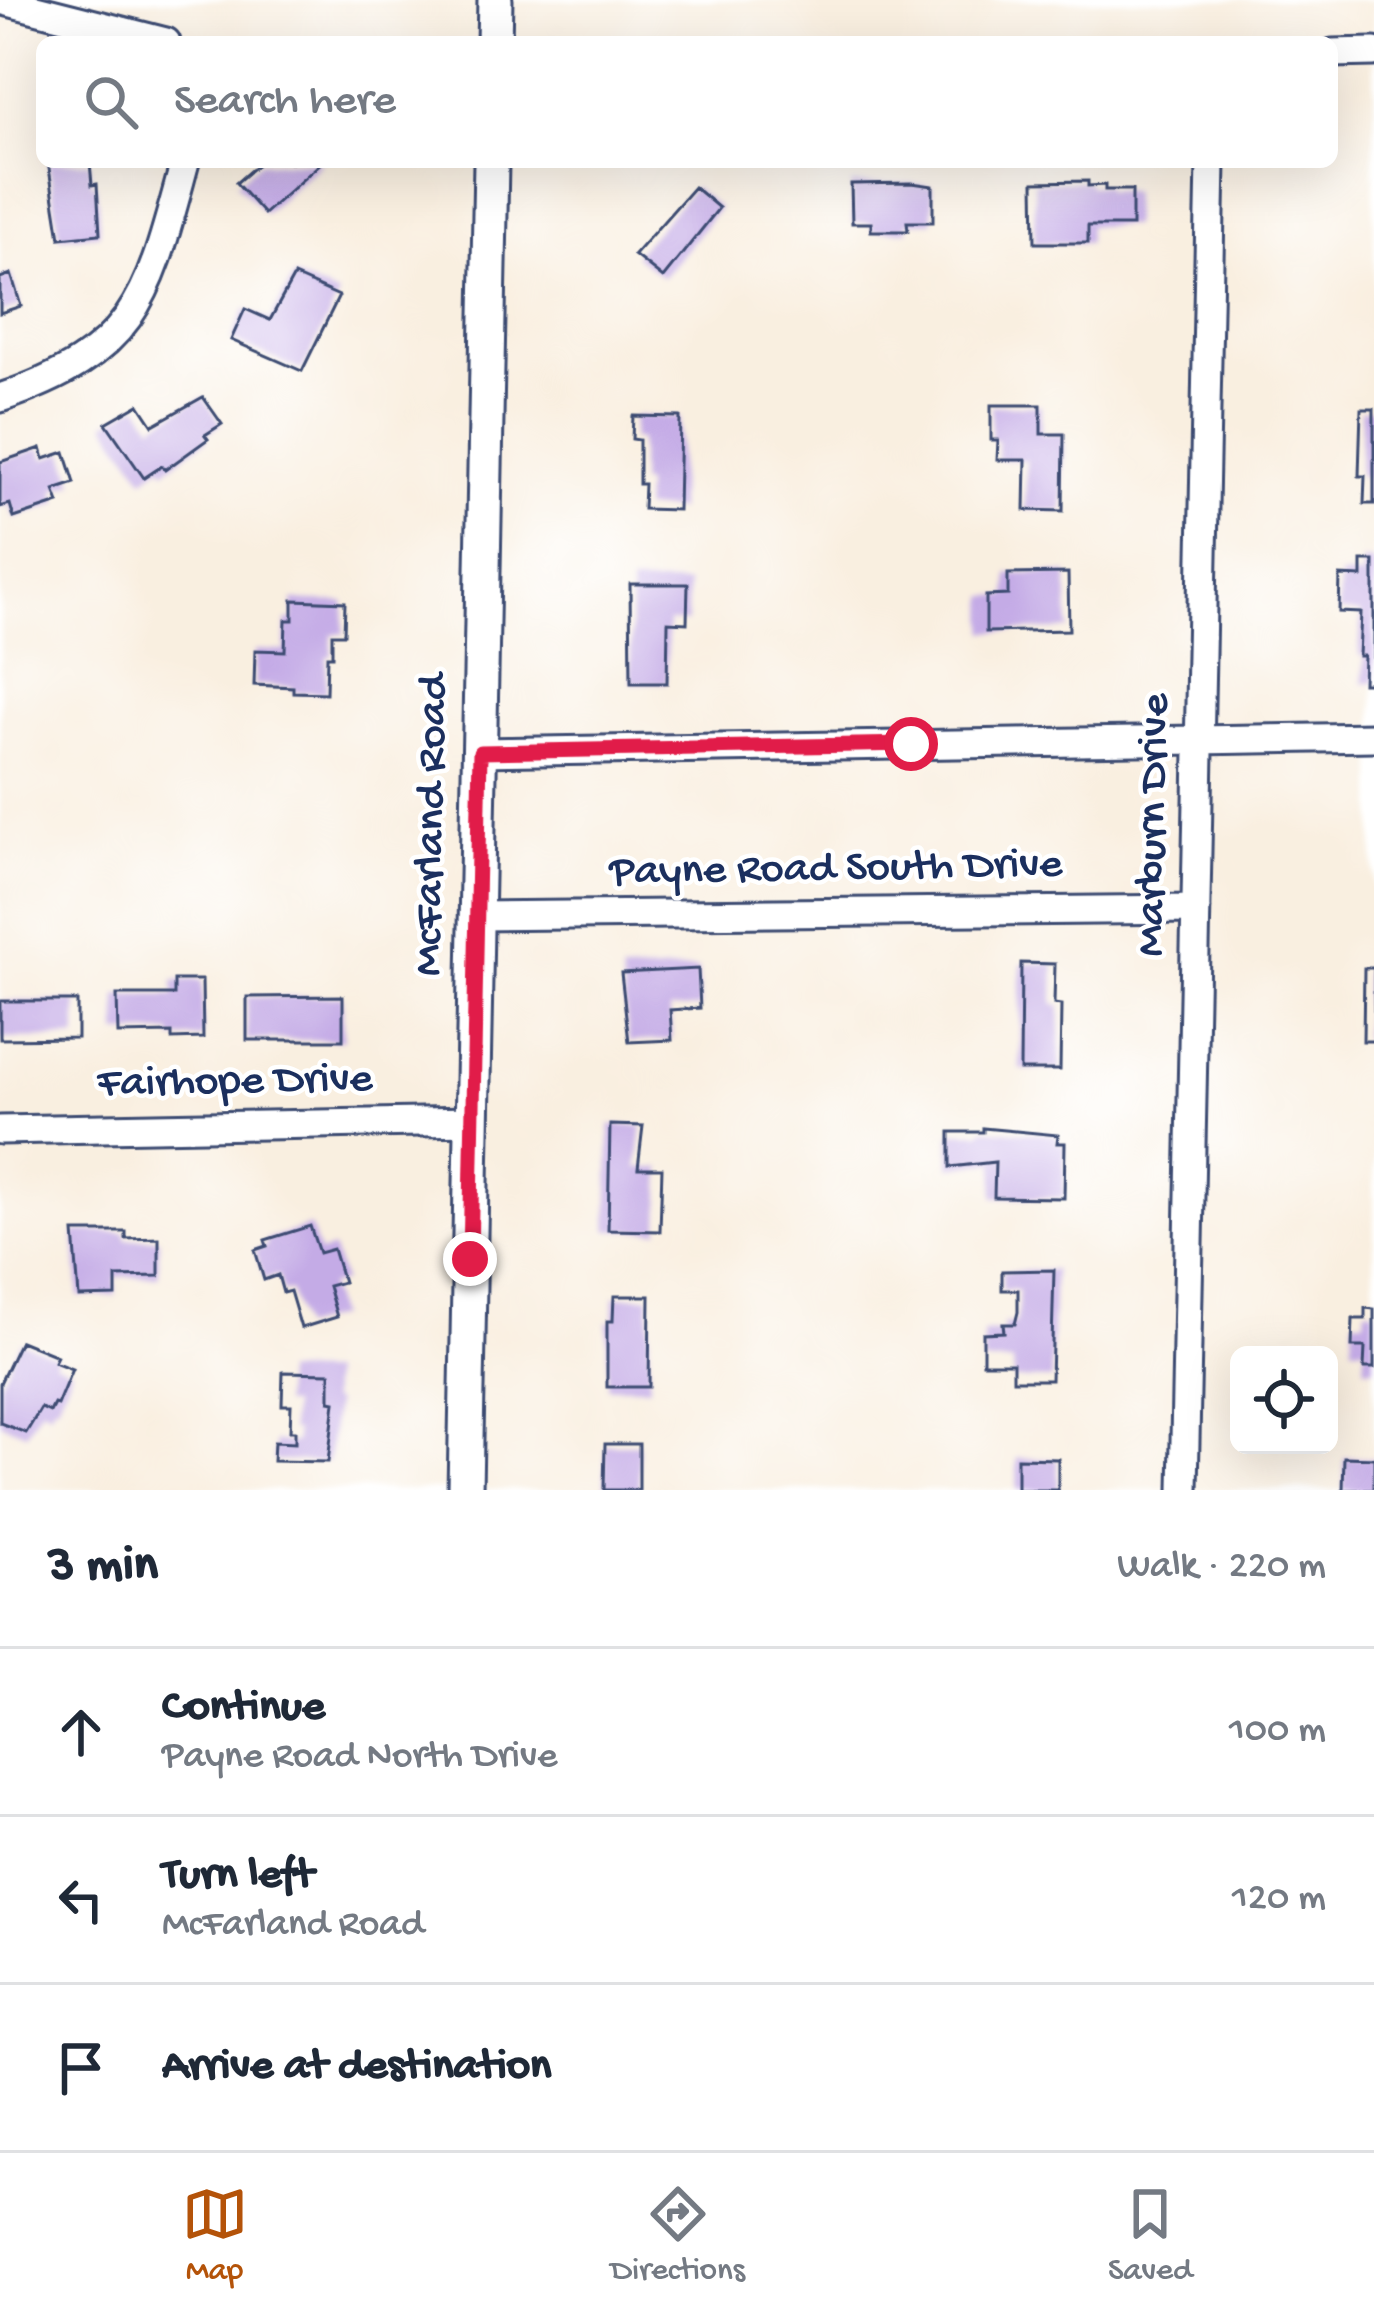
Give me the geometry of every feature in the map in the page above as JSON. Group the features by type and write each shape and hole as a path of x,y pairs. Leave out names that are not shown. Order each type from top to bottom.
{"street":[{"path":"0,0 142,36"},
{"path":"494,36 495,0"},
{"path":"1338,53 1374,52"},
{"path":"0,398 70,371 127,319 152,276 182,168"},
{"name":"McFarland Road","path":"465,1490 491,168"},
{"name":"Marburn Drive","path":"1184,1490 1211,168"},
{"path":"480,752 1374,737"},
{"name":"Payne Road South Drive","path":"476,916 1196,909"},
{"name":"Fairhope Drive","path":"0,1130 472,1120"}],"building":[{"path":"49,168 91,168 92,185 97,184 100,234 60,238"},
{"path":"253,168 315,168 264,214 236,183"},
{"path":"1088,181 1088,186 1105,185 1105,190 1132,190 1132,226 1088,226 1088,243 1035,243 1034,182"},
{"path":"851,184 933,186 933,222 907,222 908,231 871,231 871,223 852,223"},
{"path":"694,187 719,208 663,278 634,255"},
{"path":"11,274 21,306 0,313 0,278"},
{"path":"294,276 339,296 302,371 231,340 245,309 270,320"},
{"path":"203,397 222,424 165,470 162,466 144,478 106,423 139,404 153,425"},
{"path":"991,405 1041,405 1041,434 1064,434 1063,511 1025,510 1026,460 997,460 998,440 991,440"},
{"path":"1361,409 1374,409 1374,504 1364,504 1365,476 1359,476"},
{"path":"633,416 680,417 678,510 643,509 644,484 639,484 639,440 632,439"},
{"path":"41,448 44,459 65,452 75,483 54,490 59,503 14,518 10,504 0,507 0,462"},
{"path":"1362,561 1374,561 1374,683 1363,683 1361,613 1339,612 1340,576 1362,577"},
{"path":"1068,573 1069,630 986,632 986,596 1008,595 1008,574"},
{"path":"630,584 688,584 687,623 668,622 667,683 631,683"},
{"path":"293,600 345,602 344,634 332,634 332,656 327,656 326,693 254,685 255,650 285,651 286,620 293,620"},
{"path":"1021,963 1055,964 1054,1004 1061,1005 1060,1070 1020,1070"},
{"path":"1364,968 1374,968 1374,1041 1363,1041"},
{"path":"698,969 700,1008 670,1010 672,1040 629,1042 621,973"},
{"path":"174,980 202,980 203,1038 118,1034 117,995 174,995"},
{"path":"343,996 343,1040 247,1040 247,997"},
{"path":"0,1001 77,1001 77,1038 0,1039"},
{"path":"610,1125 643,1126 638,1168 662,1168 660,1231 608,1230"},
{"path":"983,1128 1058,1135 1057,1143 1065,1143 1064,1198 994,1197 995,1162 950,1167 950,1132 983,1132"},
{"path":"310,1226 319,1253 333,1249 343,1282 328,1286 337,1317 301,1328 290,1291 283,1293 278,1275 264,1280 255,1250 267,1246 265,1240"},
{"path":"74,1232 126,1232 126,1239 159,1238 159,1276 116,1277 116,1296 79,1297"},
{"path":"1054,1270 1051,1380 1013,1380 1013,1363 983,1363 983,1333 1004,1332 1003,1324 1015,1324 1018,1312 1018,1290 1002,1290 1002,1271"},
{"path":"614,1296 650,1296 649,1387 607,1387 607,1321 613,1321"},
{"path":"1365,1308 1374,1309 1374,1368 1364,1368 1365,1347 1352,1347 1353,1319 1365,1319"},
{"path":"20,1341 57,1356 54,1362 72,1369 57,1405 50,1412 41,1408 26,1433 0,1423 0,1383"},
{"path":"283,1372 330,1373 330,1401 335,1402 328,1462 273,1461 274,1442 295,1443 295,1431 290,1431 291,1405 282,1405"},
{"path":"605,1444 639,1444 639,1490 604,1490"},
{"path":"1344,1457 1374,1458 1374,1490 1343,1490"},
{"path":"1017,1458 1058,1459 1058,1490 1017,1490"}],"route":[{"path":"470,1259 480,752 911,744"}]}
